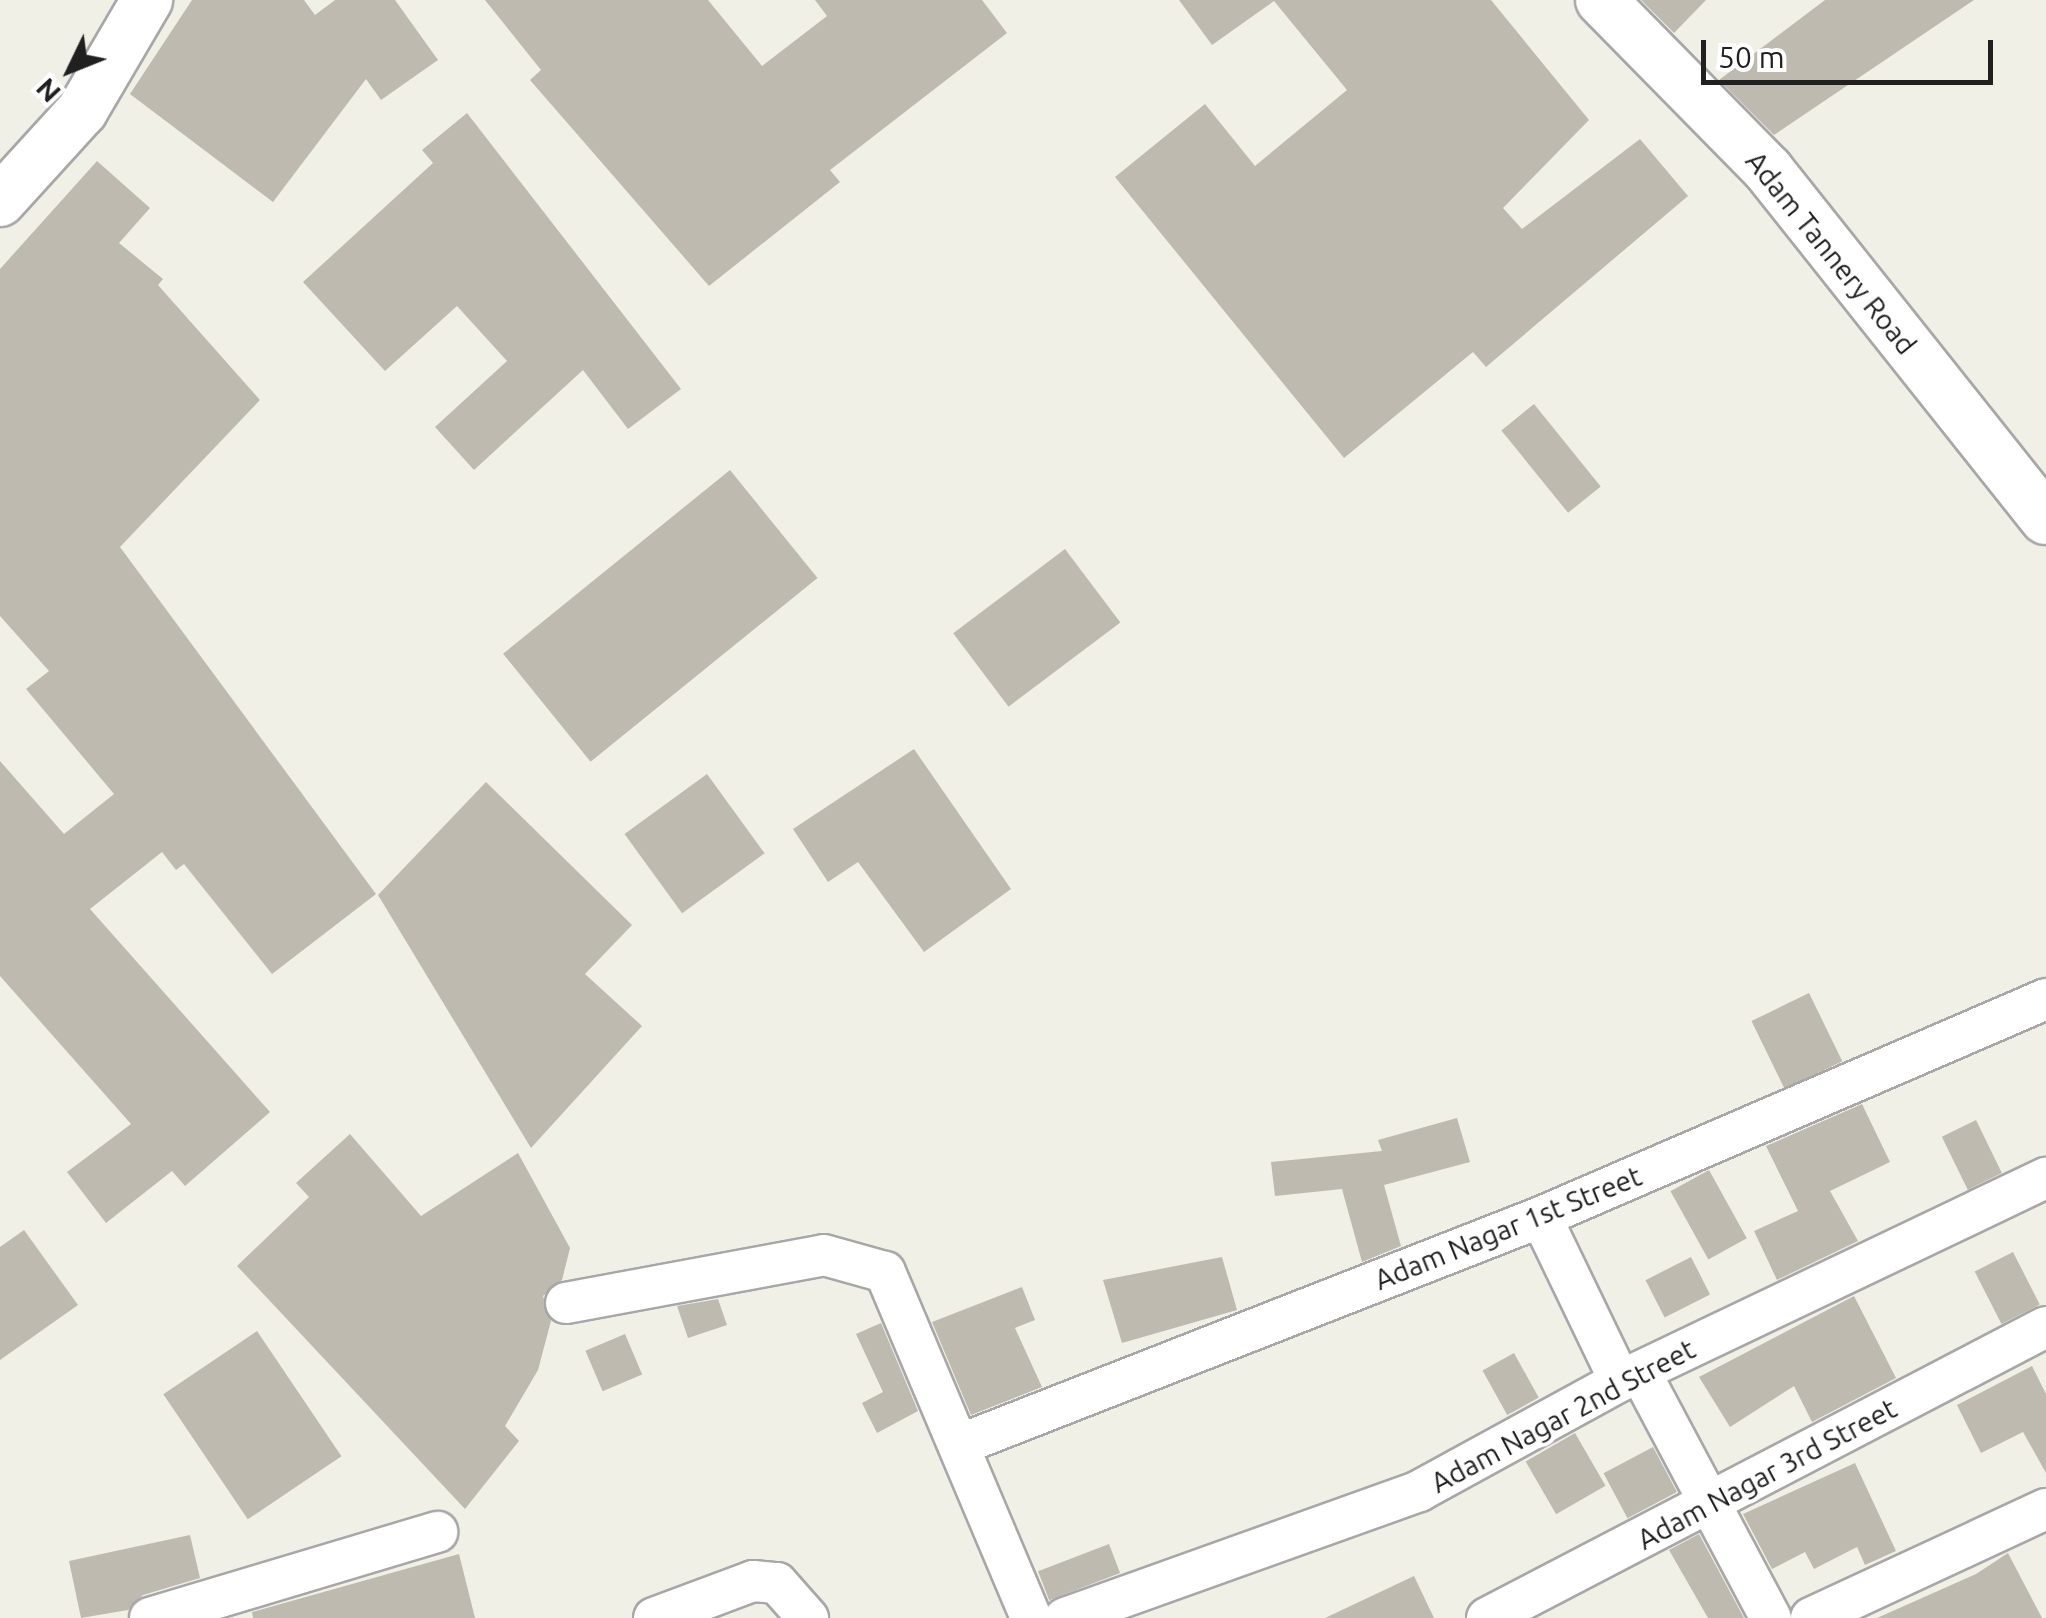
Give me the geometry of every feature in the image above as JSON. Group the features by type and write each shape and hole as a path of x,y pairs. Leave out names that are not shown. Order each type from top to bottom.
{"street":[{"path":"0,201 82,111 147,0"},
{"name":"Adam Tannery Road","path":"1600,0 1768,170 2046,519"},
{"name":"Adam Nagar 1st Street","path":"964,1443 1541,1218 2046,1000"},
{"name":"Adam Nagar 2nd Street","path":"1065,1618 1420,1491 1630,1376 2046,1178"},
{"path":"1541,1218 1630,1376 1712,1506 1771,1618"},
{"path":"566,1302 824,1255 863,1261 902,1296 1031,1618"},
{"name":"Adam Nagar 3rd Street","path":"1487,1618 1712,1506 2046,1326"},
{"path":"1810,1618 2046,1510"},
{"path":"150,1618 437,1532"},
{"path":"654,1618 753,1580 777,1582 808,1618"}],"building":[{"path":"192,0 304,0 315,15 335,0 395,0 438,60 381,100 366,79 273,202 130,94"},
{"path":"485,0 708,0 762,66 827,16 815,0 982,0 1007,33 830,170 840,182 709,286 530,80 541,70"},
{"path":"1179,0 1491,0 1589,120 1503,208 1522,229 1640,139 1688,196 1486,367 1473,352 1344,458 1115,177 1205,104 1255,166 1347,90 1274,1 1212,45"},
{"path":"1641,0 1706,0 1674,33"},
{"path":"1825,0 1974,0 1774,135 1719,80"},
{"path":"467,113 681,389 628,429 583,370 474,470 435,427 507,361 457,306 385,371 303,282 433,163 422,150"},
{"path":"97,161 150,208 119,243 163,279 158,285 260,400 120,547 376,894 272,974 184,864 176,870 162,852 90,909 270,1112 185,1186 172,1171 106,1223 67,1172 131,1124 0,976 0,761 64,834 114,794 26,689 49,671 0,616 0,269"},
{"path":"1534,404 1601,486 1568,513 1501,430"},
{"path":"730,470 817,578 591,762 503,654"},
{"path":"1065,549 1120,622 1009,707 953,633"},
{"path":"914,749 1011,889 924,952 858,862 828,882 793,829"},
{"path":"707,774 765,853 682,913 624,834"},
{"path":"486,782 632,925 585,974 642,1026 531,1148 378,895"},
{"path":"1809,993 1842,1061 1785,1089 1751,1021"},
{"path":"1862,1104 1890,1162 1830,1191 1858,1241 1777,1280 1754,1231 1798,1211 1766,1146"},
{"path":"1457,1118 1470,1162 1384,1185 1401,1246 1362,1262 1342,1189 1275,1196 1271,1162 1382,1151 1378,1140"},
{"path":"1976,1120 2002,1173 1968,1190 1942,1137"},
{"path":"350,1134 421,1216 518,1153 570,1248 562,1280 543,1296 551,1321 538,1370 505,1426 519,1441 465,1509 237,1266 309,1197 296,1183"},
{"path":"1709,1170 1747,1238 1708,1260 1671,1191"},
{"path":"24,1230 78,1305 0,1360 0,1247"},
{"path":"2013,1252 2040,1305 2001,1324 1975,1272"},
{"path":"1222,1257 1237,1310 1122,1343 1103,1280"},
{"path":"1691,1257 1710,1294 1665,1318 1646,1280"},
{"path":"1022,1287 1035,1320 1015,1328 1042,1387 971,1415 932,1322"},
{"path":"1854,1296 1896,1378 1812,1422 1794,1386 1730,1427 1699,1377"},
{"path":"718,1299 727,1325 688,1338 677,1306"},
{"path":"881,1323 918,1411 877,1433 862,1403 883,1392 856,1334"},
{"path":"257,1331 341,1456 248,1519 163,1394"},
{"path":"625,1334 642,1375 603,1391 585,1351"},
{"path":"1514,1353 1539,1398 1507,1415 1483,1370"},
{"path":"2032,1366 2046,1394 2046,1473 2023,1432 1981,1453 1957,1405"},
{"path":"1575,1433 1606,1486 1556,1514 1526,1462"},
{"path":"1653,1447 1677,1492 1627,1518 1604,1473"},
{"path":"1855,1463 1896,1551 1865,1565 1857,1547 1814,1569 1805,1552 1772,1569 1743,1514"},
{"path":"1699,1534 1744,1618 1708,1618 1669,1550"},
{"path":"190,1535 200,1578 143,1595 128,1610 81,1618 69,1561"},
{"path":"1109,1544 1120,1573 1049,1600 1038,1571"},
{"path":"2008,1553 2042,1618 1877,1618 1976,1574"},
{"path":"459,1554 475,1618 253,1618 252,1612"},
{"path":"1414,1576 1434,1618 1325,1618"}]}
